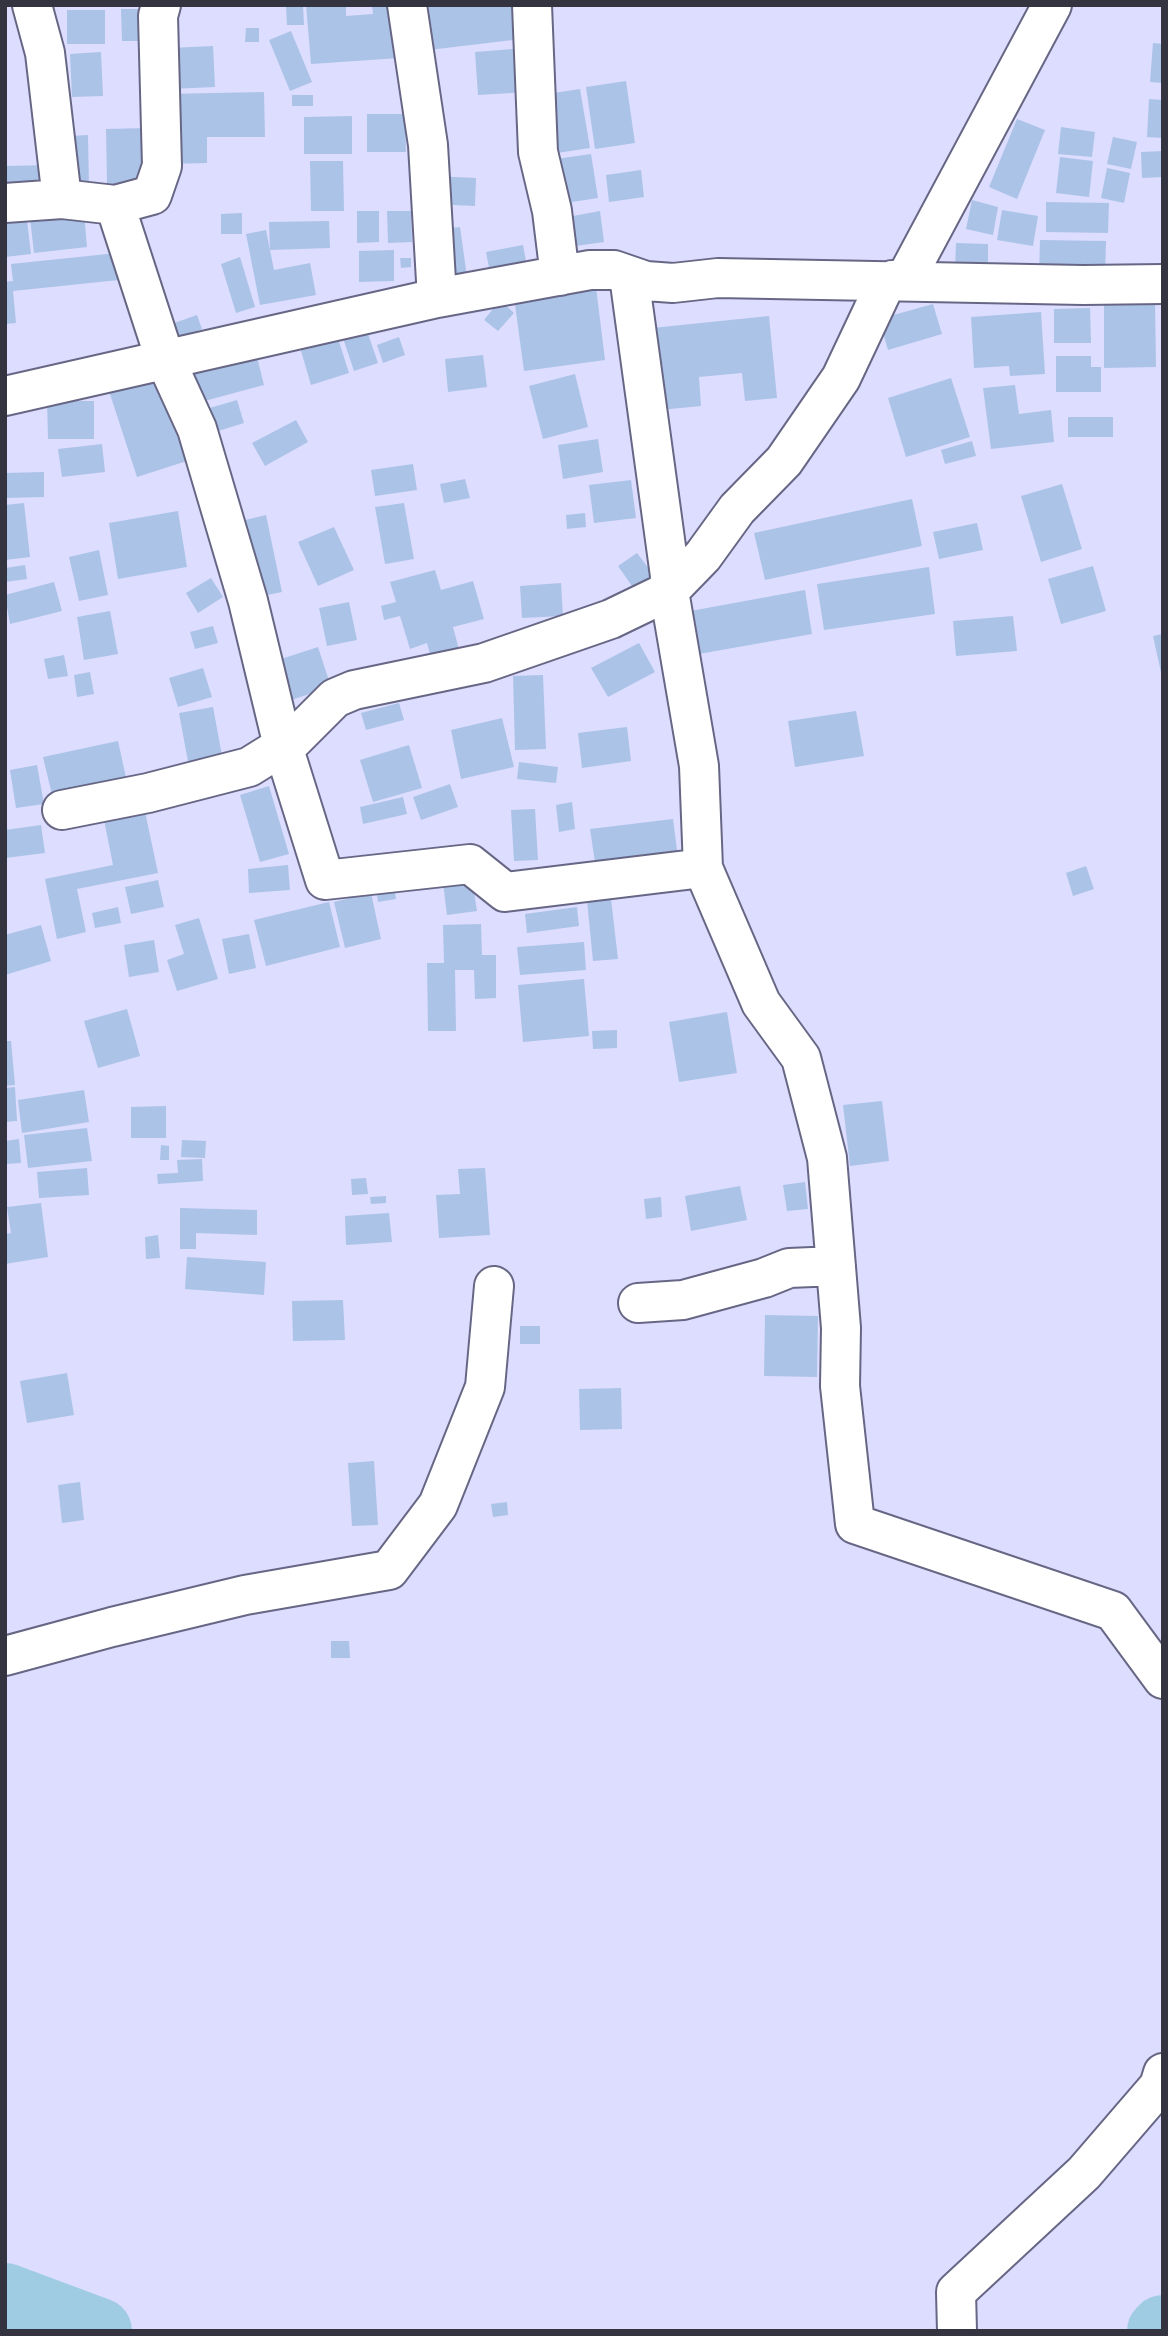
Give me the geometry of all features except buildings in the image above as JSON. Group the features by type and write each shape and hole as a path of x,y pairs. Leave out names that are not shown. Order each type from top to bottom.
{"street":[{"path":"32,5 45,53 62,199"},
{"path":"5,203 62,199 115,205 152,195 162,166 158,16 161,5"},
{"path":"408,5 428,145 437,298"},
{"path":"532,5 538,152 552,211 559,276"},
{"path":"62,810 148,793 249,767 294,739 335,698 354,690 484,663 611,619 669,591 704,556 737,509 784,461 841,379 883,289 898,280 1052,5"},
{"path":"115,205 164,359 197,429 248,601 283,746 325,880 470,864 505,892 704,868"},
{"path":"5,396 437,298 590,270 614,270 646,281 673,283 718,278 1163,284"},
{"path":"629,276 670,576 669,591 699,766 704,868 761,1003 801,1058 827,1158 841,1328 840,1386 855,1524 1113,1611 1163,1679"},
{"path":"638,1303 683,1300 764,1278 789,1268 836,1266"},
{"path":"5,1656 112,1626 245,1595 388,1570 438,1505 485,1387 495,1286"},
{"path":"957,2331 956,2292 1084,2173 1159,2086 1163,2073"}],"waterway":[{"path":"5,2296 99,2331"},
{"path":"1160,2331 1163,2328"}]}
